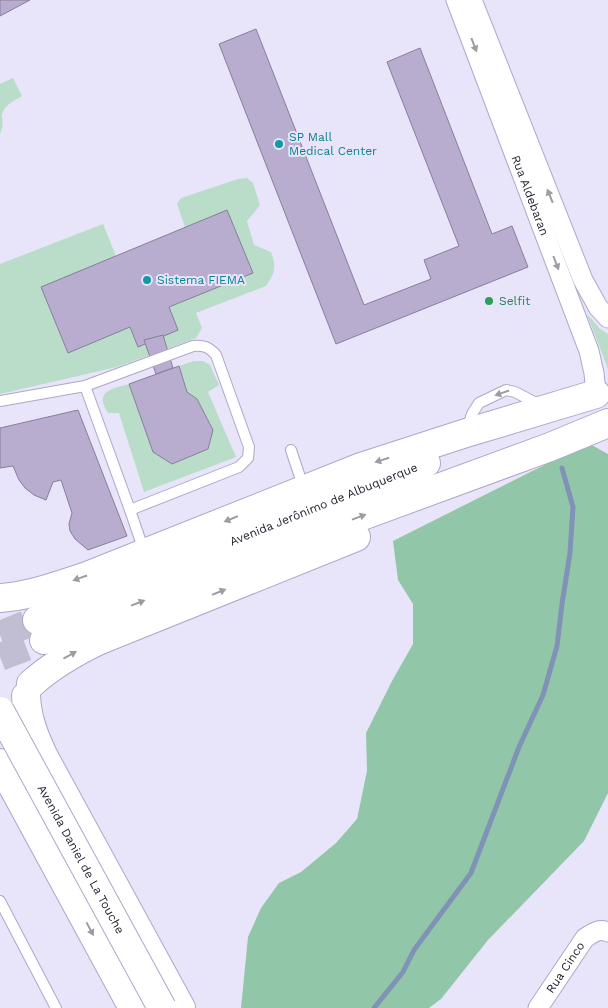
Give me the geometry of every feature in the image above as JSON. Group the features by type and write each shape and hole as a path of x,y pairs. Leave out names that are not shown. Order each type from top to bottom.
{"main road":[{"path":"0,598 54,587 361,467 602,391"},
{"name":"Avenida Jerônimo de Albuquerque","path":"602,391 305,513 41,630 314,534 605,427"},
{"path":"0,726 16,713 28,690 46,670 70,655 100,640 393,522 550,447"},
{"path":"0,603 18,619 27,634 32,650 33,667 28,690 27,713 33,734 181,1008"},
{"name":"Avenida Daniel de La Touche","path":"0,711 162,1008"},
{"name":"Avenida Daniel de La Touche","path":"0,763 133,1008"},
{"path":"0,797 112,1008"}],"street":[{"name":"Rua Aldebaran","path":"456,0 589,351 594,373 602,391"},
{"name":"Rua Aldebaran","path":"472,0 583,280 598,307 608,318"},
{"name":"Rua Cinco","path":"546,1006 585,938 602,931"}],"lane":[{"path":"0,402 85,386 193,346 203,346 210,349 216,355 249,447 248,458 244,464 130,510"},
{"path":"85,386 145,553"},
{"path":"291,450 304,490"},
{"path":"0,901 56,1008"}],"green space":[{"path":"13,78 22,96 9,104 4,110 0,134 0,84"},
{"path":"247,178 253,183 260,205 247,221 254,245 271,252 274,262 272,277 266,286 196,313 202,328 196,338 117,367 0,394 0,264 103,224 116,256 130,327 138,347 178,330 169,307 253,273 185,227 177,204 181,198 238,179"},
{"path":"587,314 600,329 608,334 608,369"},
{"path":"194,361 203,361 210,365 219,385 208,392 236,457 144,492 119,413 108,413 104,406 104,395 106,392 129,384 153,452 172,464 208,449 212,430 197,399 187,392 179,366"},
{"path":"588,443 608,454 608,793 584,841 488,940 441,999 429,1008 241,1008 248,937 261,908 279,883 301,872 336,843 357,819 367,771 366,733 413,644 413,604 398,580 393,541"}],"building":[{"path":"0,0 30,0 0,16"},
{"name":"SP Mall Medical Center","path":"256,29 364,305 431,279 424,260 459,246 387,62 420,48 492,234 512,226 528,267 336,344 219,44"},
{"name":"Sistema FIEMA","path":"227,210 253,273 169,307 178,330 138,347 130,327 68,353 41,287"},
{"path":"163,335 173,368 156,374 144,340"},
{"path":"179,366 187,392 197,399 213,430 208,449 172,464 153,452 129,384"},
{"path":"78,410 127,536 88,550 75,539 70,531 69,524 72,513 61,480 53,482 46,500 34,495 25,488 13,466 0,468 0,428"}],"waterway":[{"path":"374,1008 403,972 414,950 471,873 519,747 543,695 557,646 570,553 573,507 562,468"}],"tunnel":[{"path":"0,635 37,620"},
{"path":"0,657 44,640"}],"place":[{"name":"SP Mall Medical Center","path":"279,144"},
{"name":"Sistema FIEMA","path":"147,280"},
{"name":"Selfit","path":"489,301"}]}
